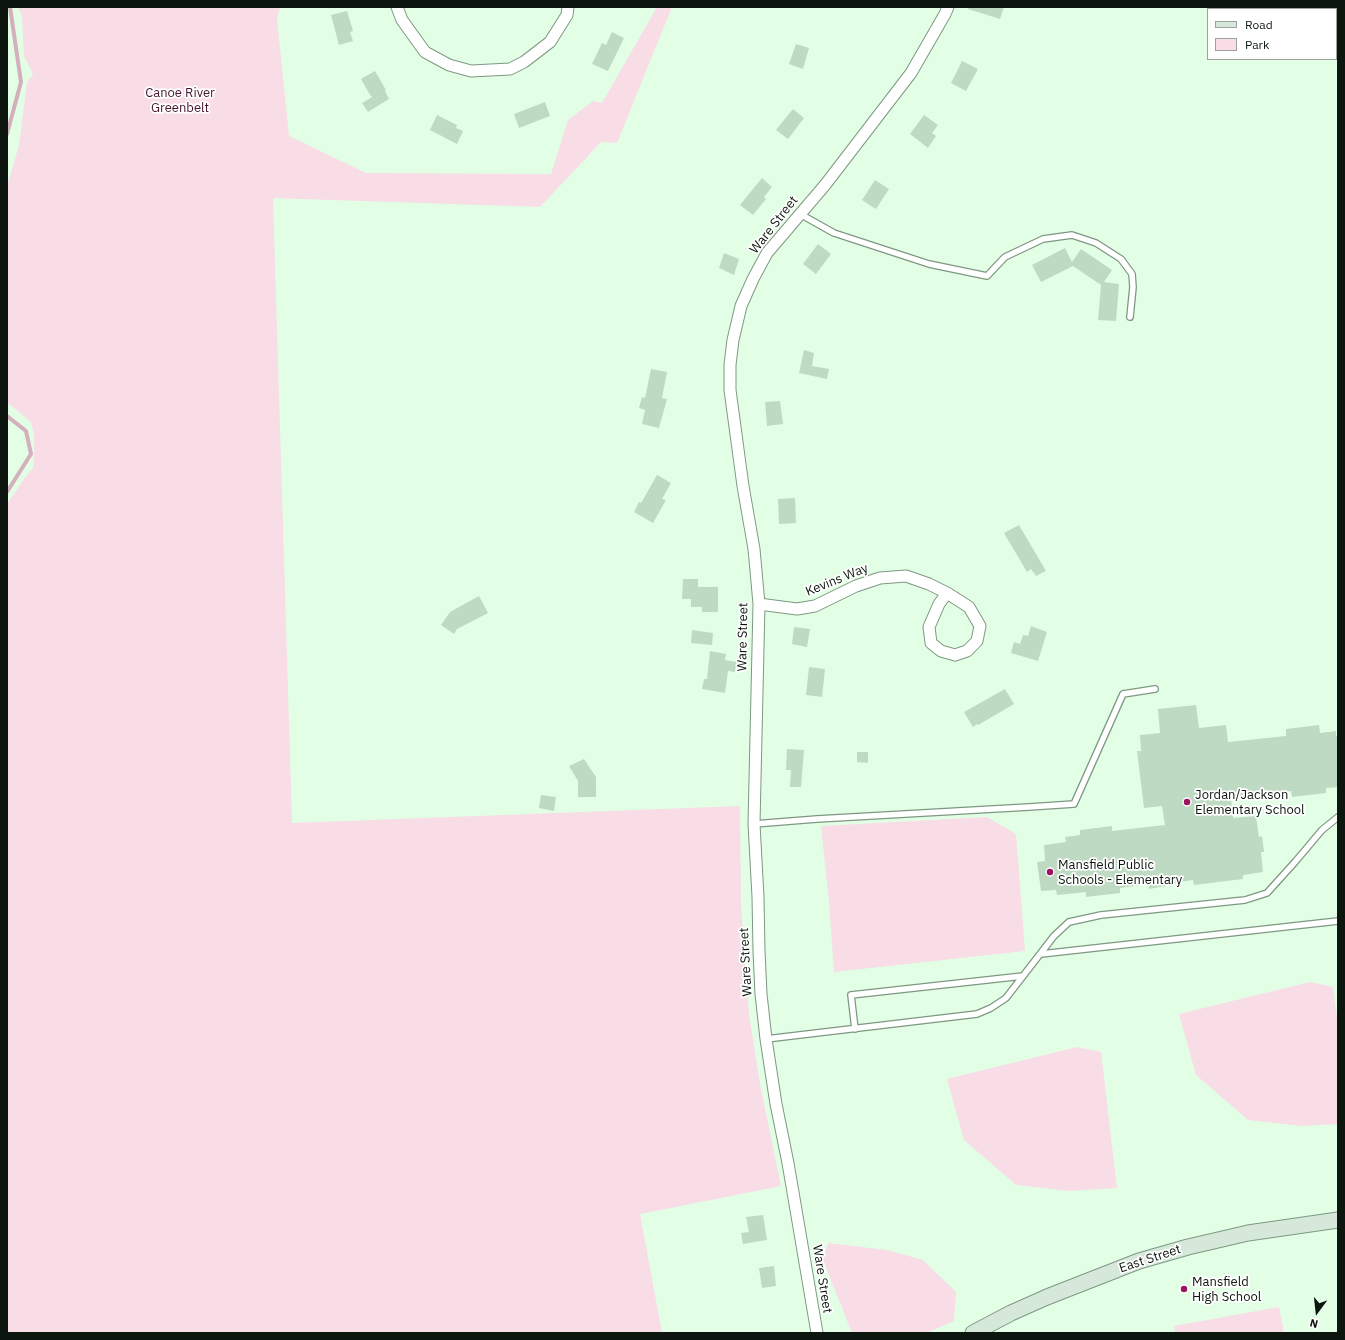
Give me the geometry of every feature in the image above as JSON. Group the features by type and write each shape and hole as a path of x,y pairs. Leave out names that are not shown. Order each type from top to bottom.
{"main road":[{"name":"East Street","path":"973,1333 1011,1313 1047,1297 1139,1261 1188,1247 1248,1233 1338,1220"}],"street":[{"path":"397,7 402,20 425,52 449,65 471,72 510,69 524,62 550,42 567,15 568,7"},
{"name":"Ware Street","path":"817,1333 788,1163 776,1104 766,1039 758,951 758,897 754,824 759,604 754,549 743,486 731,397 730,365 733,340 741,306 767,253 825,185 911,73 948,7"},
{"name":"Kevins Way","path":"759,604 797,609 815,606 856,586 880,578 906,576 929,584 947,593 969,607 980,626 977,641 966,651 954,655 941,651 931,643 929,627 939,604 947,593"}],"lane":[{"path":"800,214 834,232 929,264 987,276 1005,257 1043,239 1072,235 1096,242 1121,259 1132,274 1133,287 1130,317"},
{"path":"754,824 817,818 1074,804 1123,694 1155,689"},
{"path":"766,1039 977,1014 991,1008 1006,998 1054,936 1069,922 1101,915 1245,900 1267,893 1322,830 1338,817"},
{"path":"1041,954 1338,921"},
{"path":"855,1029 851,995 1023,976"}],"green space":[{"name":"Canoe River Greenbelt","path":"18,7 280,7 277,19 289,136 366,173 551,174 568,120 593,101 602,103 657,7 672,7 617,143 601,142 540,207 273,198 292,823 740,806 741,905 749,1014 760,1084 781,1186 640,1214 662,1333 7,1333 7,504 33,468 34,453 34,434 31,422 7,402 7,187 19,145 27,82 33,74 24,56 22,16"},
{"path":"987,817 1016,834 1025,951 834,972 829,902 821,826"},
{"path":"1310,982 1333,987 1338,1025 1338,1124 1301,1126 1248,1120 1196,1075 1179,1014"},
{"path":"1077,1047 1101,1052 1117,1188 1069,1191 1016,1185 964,1140 947,1079"},
{"path":"828,1243 887,1250 923,1260 956,1292 954,1321 926,1333 852,1333 823,1260"},
{"path":"1279,1307 1284,1333 1175,1333 1174,1326"}],"building":[{"path":"969,7 1004,7 1000,19 968,9"},
{"path":"347,11 353,31 350,32 353,41 339,45 331,15"},
{"path":"612,32 624,38 608,71 592,64 602,43 606,45"},
{"path":"796,44 809,48 803,69 789,64"},
{"path":"962,61 978,69 966,91 951,83"},
{"path":"375,71 386,90 385,91 389,99 368,112 362,103 372,97 361,79"},
{"path":"545,102 550,116 519,128 514,114"},
{"path":"793,109 804,118 788,139 776,130"},
{"path":"437,115 457,125 456,128 463,131 457,144 430,130"},
{"path":"924,115 938,125 932,133 936,136 928,148 910,134"},
{"path":"762,178 772,187 764,197 766,199 753,215 740,205"},
{"path":"875,180 889,189 876,209 862,200"},
{"path":"818,244 831,254 816,274 803,264"},
{"path":"1065,248 1072,262 1081,249 1112,270 1104,282 1119,284 1116,321 1098,320 1101,285 1073,266 1041,282 1032,265"},
{"path":"724,253 739,259 734,275 719,268"},
{"path":"804,350 814,353 812,366 829,369 827,379 799,373"},
{"path":"651,369 667,372 662,398 667,399 659,428 642,424 645,410 639,408 642,397 645,398"},
{"path":"780,401 783,424 767,426 765,402"},
{"path":"657,475 671,483 662,499 666,500 653,523 634,512"},
{"path":"795,498 796,523 779,524 778,499"},
{"path":"1019,525 1046,571 1036,576 1031,569 1027,572 1004,533"},
{"path":"683,579 698,579 698,587 718,587 718,612 702,612 702,607 691,607 691,599 682,599"},
{"path":"479,596 488,613 457,629 454,634 441,625 450,612"},
{"path":"1031,626 1047,632 1038,661 1011,653 1014,642 1020,644 1023,635 1028,636"},
{"path":"794,627 810,629 807,647 792,644"},
{"path":"692,630 713,633 712,645 691,643"},
{"path":"710,651 726,654 725,660 737,662 735,672 728,671 725,693 702,689 704,679 707,679"},
{"path":"809,667 825,669 822,697 806,695"},
{"path":"1005,689 1014,704 973,727 964,712"},
{"name":"Jordan/Jackson Elementary School","path":"1196,705 1199,728 1226,725 1228,742 1286,736 1286,729 1319,725 1320,733 1336,731 1336,736 1338,736 1338,787 1326,788 1326,793 1292,797 1291,791 1231,799 1233,818 1256,816 1259,837 1262,836 1264,852 1261,852 1263,872 1243,875 1243,879 1194,885 1193,880 1166,884 1166,886 1149,889 1149,884 1120,888 1120,893 1086,897 1086,892 1057,895 1056,890 1041,891 1037,862 1045,861 1044,845 1066,842 1065,837 1080,835 1080,830 1112,826 1112,831 1165,825 1162,806 1144,808 1137,751 1141,751 1140,735 1160,733 1158,709"},
{"path":"787,749 804,750 801,787 790,787 791,770 786,770"},
{"path":"857,752 868,752 868,763 857,762"},
{"path":"584,759 596,777 596,797 578,797 578,781 569,766"},
{"path":"541,795 556,797 554,811 539,808"},
{"path":"763,1215 767,1240 743,1244 741,1233 749,1232 746,1217"},
{"path":"774,1266 776,1286 762,1288 759,1268"}],"waterway":[{"path":"7,134 21,82 10,7"},
{"path":"7,416 26,431 31,454 7,492"}],"place":[{"name":"Jordan/Jackson Elementary School","path":"1187,802"},
{"name":"Mansfield Public Schools - Elementary","path":"1050,872"},
{"name":"Mansfield High School","path":"1184,1289"}]}
